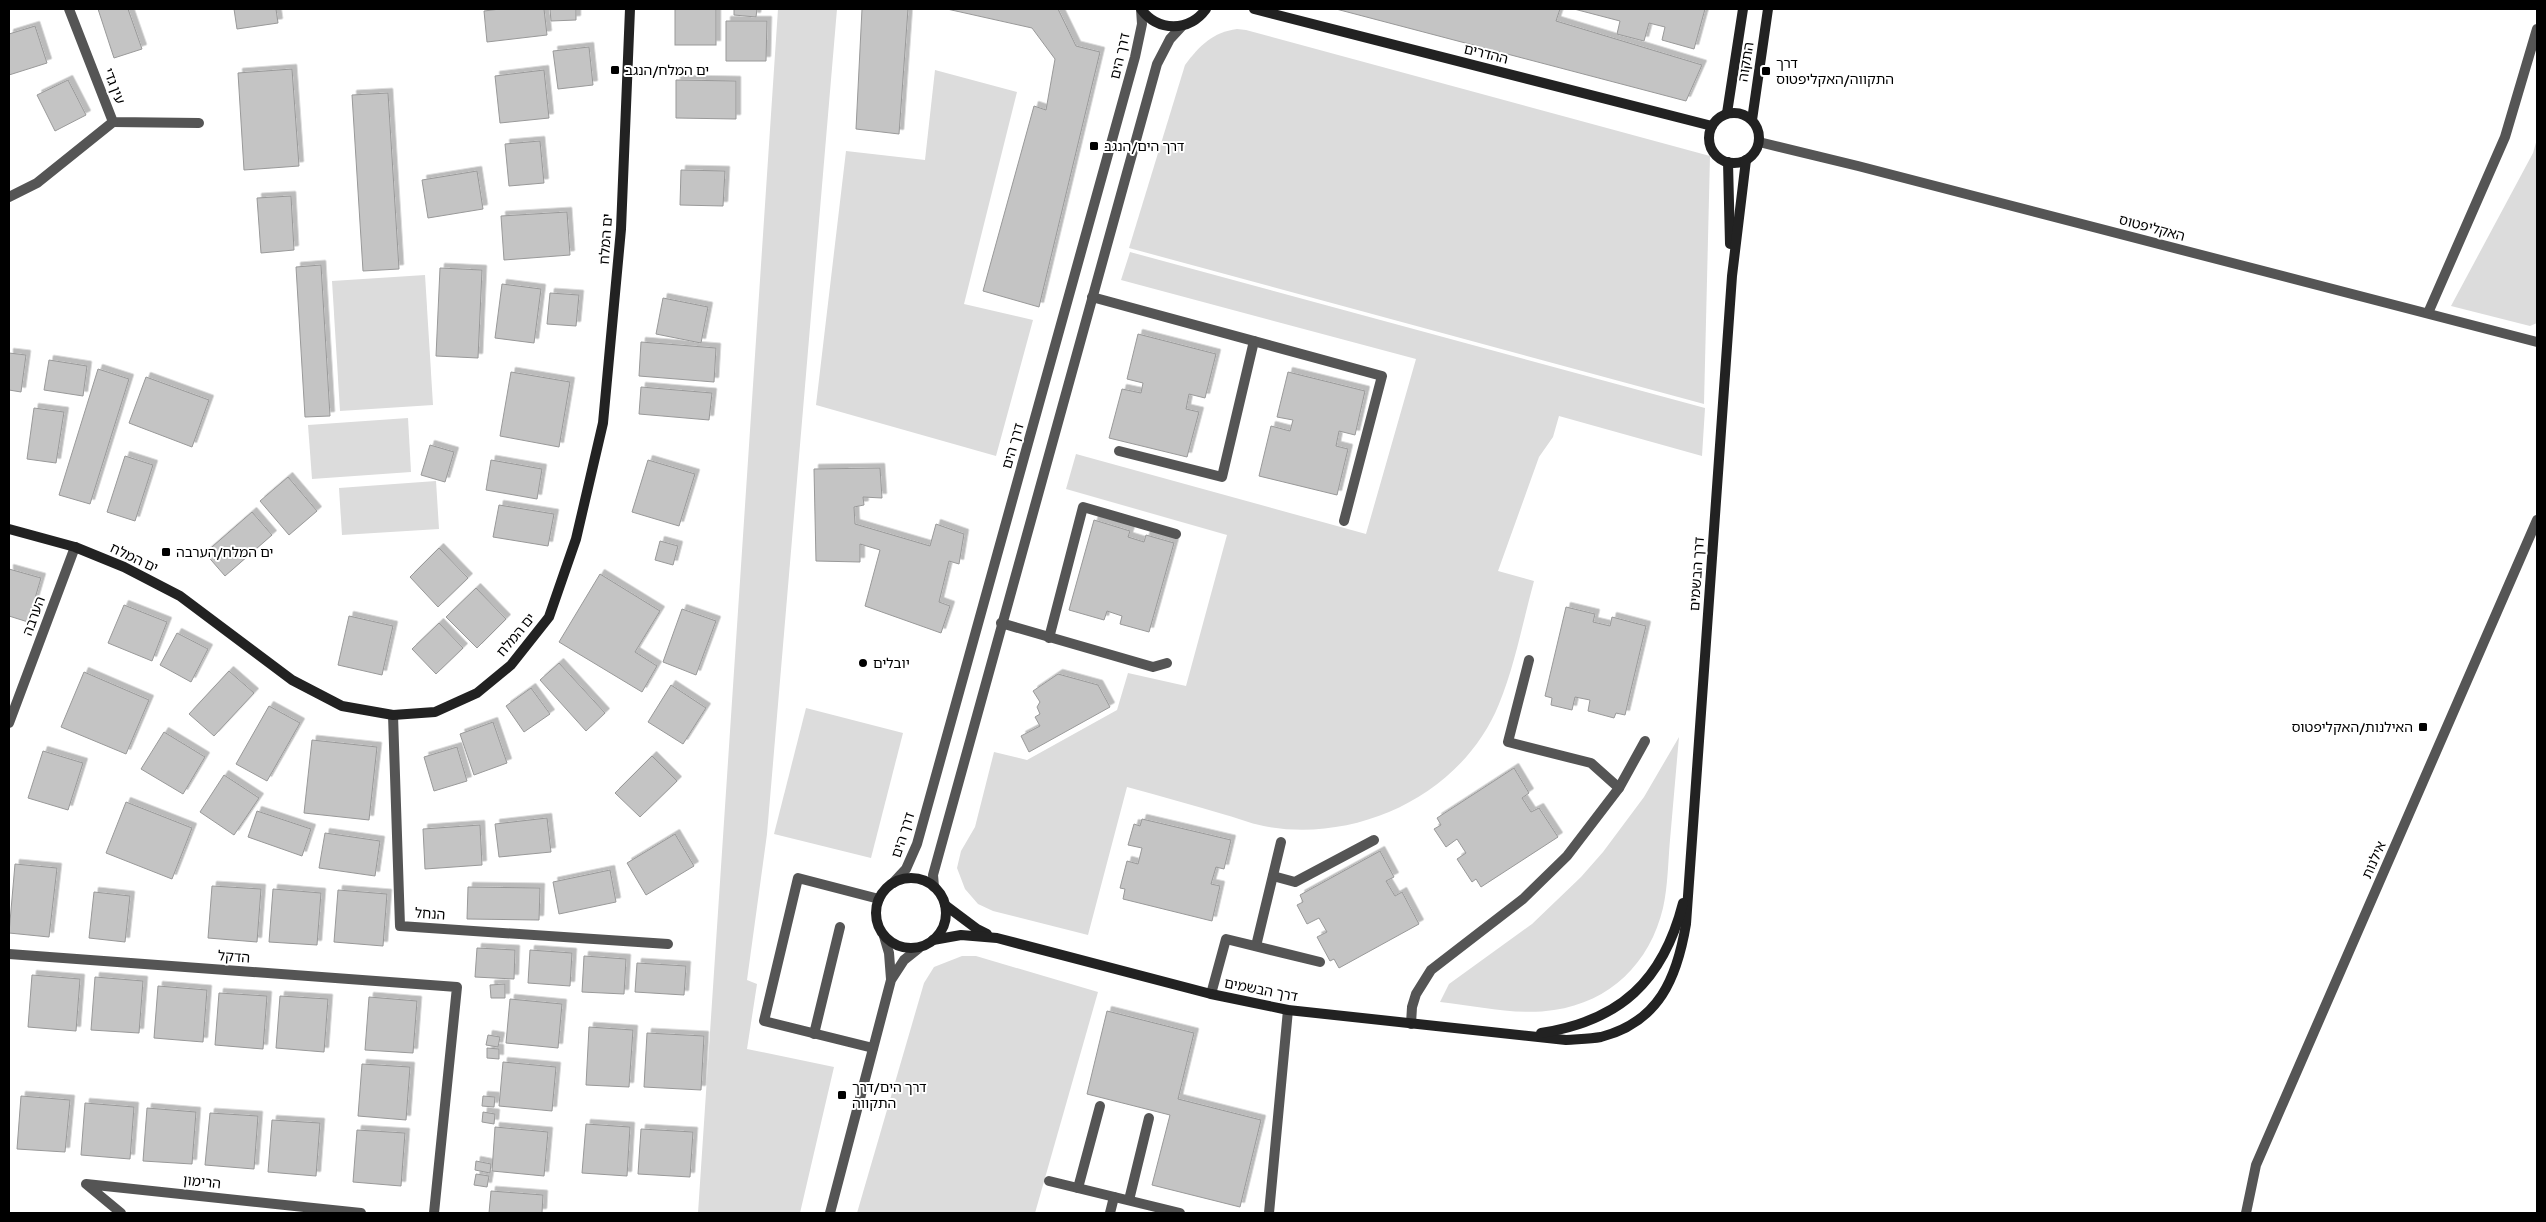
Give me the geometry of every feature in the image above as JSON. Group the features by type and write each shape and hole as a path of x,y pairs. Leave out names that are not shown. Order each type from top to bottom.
{"street":[{"name":"עין גדי","path":"68,9 113,122 199,123"},
{"name":"ים המלח","path":"9,529 75,547 124,567 180,596 292,680 342,706 393,715 435,712 477,693 512,665 549,617 576,539 603,423 621,229 630,9"},
{"path":"1141,9 1158,24 1170,27 1182,26"},
{"name":"דרך הים","path":"893,883 906,869 916,844 1136,57 1142,24 1141,9"},
{"path":"830,1213 891,980 904,960 933,940 943,927 946,916 945,905 934,887 933,875 1001,623 1157,64 1170,39 1182,26 1198,18 1206,9"},
{"name":"ההדרים","path":"1254,9 1712,126"},
{"name":"התקוה","path":"1726,114 1743,9"},
{"name":"התקוה","path":"1752,120 1768,9"},
{"path":"2428,313 2505,137 2537,29"},
{"path":"1740,113 1752,120 1757,126 1759,142 1757,149 1746,160 1728,162 1715,155 1711,148 1709,141 1712,126 1726,114 1740,113"},
{"path":"9,197 37,183 113,122"},
{"name":"האקליפטוס","path":"1759,142 2537,342"},
{"name":"דרך הבשמים","path":"945,905 977,929 997,938 1211,994 1288,1010 1566,1040 1600,1037 1627,1028 1648,1014 1664,995 1675,973 1682,949 1686,924 1688,875 1723,427 1732,276 1746,160"},
{"name":"דרך הבשמים","path":"1728,162 1732,276"},
{"path":"1092,297 1382,376 1344,521"},
{"path":"1119,451 1222,477 1254,341"},
{"path":"1049,638 1084,507 1176,534"},
{"name":"אילנות","path":"2246,1213 2256,1165 2537,520"},
{"name":"הערבה","path":"9,723 75,547"},
{"path":"1001,623 1153,667 1167,663"},
{"path":"1528,660 1508,742 1591,763 1619,788"},
{"name":"הנחל","path":"393,715 400,926 668,944"},
{"path":"1411,1024 1412,1007 1416,994 1432,970 1499,919 1546,877 1586,834 1619,788 1645,741"},
{"path":"1273,876 1295,882 1374,840"},
{"path":"1256,946 1281,842"},
{"name":"דרך הבשמים","path":"1526,1035 1559,1030 1587,1022 1611,1011 1631,997 1648,981 1671,943 1678,922 1688,875"},
{"path":"873,1048 764,1022 798,878 879,900"},
{"path":"891,980 889,953 877,922 876,911 879,900 885,890 893,883 914,878 934,887"},
{"path":"814,1034 840,927"},
{"name":"דרך הבשמים","path":"933,940 961,935 997,938"},
{"path":"884,936 897,946 919,948"},
{"path":"1211,994 1226,938 1320,962"},
{"name":"הדקל","path":"9,954 457,987 434,1213"},
{"path":"1269,1213 1288,1010"},
{"path":"1078,1188 1100,1106"},
{"path":"1129,1200 1149,1118"},
{"path":"1049,1181 1180,1213"},
{"name":"הרימון","path":"121,1213 86,1184 361,1213"},
{"path":"1110,1213 1114,1197"}],"shaded area":[{"path":"778,9 837,9 767,834 747,980 757,984 747,1049 834,1067 800,1213 698,1213"},
{"path":"1237,29 1710,156 1704,404 1129,248 1185,65 1207,41 1221,33"},
{"path":"935,70 1017,92 964,304 1033,320 996,456 816,405 846,151 925,160"},
{"path":"2537,139 2537,323 2530,326 2451,306 2533,153"},
{"path":"1130,252 1705,408 1702,456 1559,416 1553,437 1539,457 1498,571 1534,581 1505,689 1483,735 1461,763 1435,786 1405,804 1373,818 1339,827 1304,830 1258,825 1127,787 1088,935 993,911 978,904 965,889 957,868 961,851 975,827 994,752 1027,760 1117,710 1128,673 1186,686 1227,535 1066,489 1076,454 1366,534 1416,359 1121,280"},
{"path":"425,275 433,405 340,411 332,281"},
{"path":"408,418 411,472 312,479 308,425"},
{"path":"436,481 439,529 342,535 339,488"},
{"path":"806,708 903,733 871,858 774,834"},
{"path":"1679,737 1665,900 1657,928 1648,946 1638,962 1625,977 1610,989 1574,1006 1540,1012 1497,1010 1440,1002 1449,984 1532,924 1581,877 1603,852 1644,797"},
{"path":"962,956 976,956 1098,992 1035,1213 857,1213 924,983 934,967"}],"building":[{"path":"98,9 128,9 142,49 114,58"},
{"path":"234,9 276,9 278,23 237,29"},
{"path":"544,9 547,35 487,42 484,11"},
{"path":"550,9 576,9 576,20 551,21"},
{"path":"675,9 716,9 716,45 675,45"},
{"path":"734,9 757,9 756,17 734,15"},
{"path":"862,9 908,9 899,134 856,129"},
{"path":"947,9 1058,9 1076,46 1100,52 1039,307 983,291 1034,106 1046,110 1055,59 1032,28"},
{"path":"1336,9 1560,9 1556,21 1702,65 1686,101"},
{"path":"1574,9 1705,9 1694,49 1662,40 1665,27 1649,23 1644,41 1617,34 1620,21"},
{"path":"726,21 767,21 766,61 726,61"},
{"path":"35,26 47,63 9,75 9,34"},
{"path":"589,47 593,85 558,89 553,51"},
{"path":"292,69 299,166 244,170 238,73"},
{"path":"544,70 549,118 500,123 495,76"},
{"path":"68,80 86,115 55,131 37,95"},
{"path":"676,80 736,81 736,119 676,118"},
{"path":"388,93 399,269 363,271 352,95"},
{"path":"540,141 544,183 509,186 505,144"},
{"path":"681,170 725,171 723,206 680,205"},
{"path":"477,171 483,209 428,218 422,180"},
{"path":"291,196 294,250 261,253 257,198"},
{"path":"567,212 570,255 504,260 501,216"},
{"path":"321,265 330,416 305,417 296,267"},
{"path":"440,268 482,270 478,358 436,356"},
{"path":"502,284 541,289 534,343 495,338"},
{"path":"550,293 579,295 576,326 547,324"},
{"path":"663,298 708,307 701,343 656,334"},
{"path":"1138,334 1216,354 1205,398 1189,394 1186,409 1199,412 1187,457 1109,438 1122,389 1141,393 1143,383 1127,379"},
{"path":"641,342 716,348 714,382 639,376"},
{"path":"9,353 26,355 21,392 9,390"},
{"path":"49,360 87,366 83,396 44,390"},
{"path":"98,369 129,379 90,504 59,495"},
{"path":"511,372 570,382 559,447 500,436"},
{"path":"1288,372 1365,391 1355,435 1339,431 1336,446 1348,449 1337,495 1259,476 1271,426 1290,431 1293,420 1277,417"},
{"path":"146,377 209,400 192,447 129,423"},
{"path":"641,387 712,393 709,420 639,414"},
{"path":"34,408 64,412 56,463 27,459"},
{"path":"430,445 454,452 445,482 421,475"},
{"path":"125,456 153,465 135,521 107,512"},
{"path":"491,460 542,469 537,499 486,490"},
{"path":"648,460 695,474 679,526 632,512"},
{"path":"880,468 882,498 863,497 864,505 854,507 855,524 930,546 936,524 964,534 959,564 949,561 939,602 950,606 941,633 865,606 880,550 860,544 860,562 816,561 814,469"},
{"path":"288,477 317,511 289,535 260,501"},
{"path":"499,505 554,514 548,546 493,537"},
{"path":"252,512 272,535 225,576 205,553"},
{"path":"1094,520 1130,531 1128,537 1144,542 1146,535 1174,543 1149,632 1120,624 1122,616 1107,611 1104,620 1069,610"},
{"path":"660,541 678,546 673,565 655,560"},
{"path":"439,548 468,578 438,607 410,577"},
{"path":"9,569 41,578 28,622 9,616"},
{"path":"600,574 660,611 635,652 657,666 642,692 559,642"},
{"path":"476,588 506,619 477,648 446,617"},
{"path":"124,605 167,622 152,661 108,643"},
{"path":"1566,607 1595,614 1593,622 1610,626 1612,617 1646,626 1625,715 1616,713 1614,718 1588,711 1590,700 1575,697 1572,710 1551,705 1552,698 1545,696"},
{"path":"682,609 716,621 696,675 663,662"},
{"path":"349,616 393,626 382,675 338,665"},
{"path":"439,623 463,648 436,674 412,649"},
{"path":"177,633 208,649 191,682 160,665"},
{"path":"559,663 605,713 586,731 540,680"},
{"path":"229,671 254,693 214,736 189,714"},
{"path":"84,672 149,700 126,754 61,727"},
{"path":"1058,674 1098,685 1110,707 1029,752 1021,736 1040,726 1035,717 1040,714 1037,707 1040,702 1033,691"},
{"path":"671,685 706,708 683,744 648,722"},
{"path":"531,688 550,714 524,732 506,706"},
{"path":"269,706 300,723 267,781 236,764"},
{"path":"493,722 507,763 474,775 460,734"},
{"path":"164,732 205,757 183,794 141,769"},
{"path":"312,740 377,747 369,820 304,813"},
{"path":"457,747 467,781 434,791 424,757"},
{"path":"43,751 83,763 68,810 28,798"},
{"path":"652,756 677,781 640,817 615,793"},
{"path":"1514,768 1529,793 1522,798 1531,812 1539,808 1558,837 1481,887 1476,879 1472,882 1457,859 1466,853 1457,839 1446,847 1434,829 1441,825 1437,818"},
{"path":"224,775 259,798 234,835 200,812"},
{"path":"126,802 192,828 172,879 106,853"},
{"path":"257,811 311,829 302,856 248,837"},
{"path":"547,818 551,852 499,857 495,824"},
{"path":"1142,819 1231,840 1224,869 1216,867 1211,884 1220,886 1212,921 1123,899 1125,889 1120,888 1127,861 1138,864 1142,848 1128,845 1134,824 1140,826"},
{"path":"480,825 482,865 425,869 423,829"},
{"path":"325,833 380,841 375,876 319,868"},
{"path":"675,834 694,866 646,895 627,863"},
{"path":"1380,851 1394,877 1386,881 1395,896 1402,892 1419,924 1339,968 1334,959 1330,961 1317,937 1327,932 1319,918 1307,924 1297,905 1303,902 1300,895"},
{"path":"15,864 57,868 49,937 9,933"},
{"path":"610,870 616,902 559,914 553,882"},
{"path":"212,886 261,889 257,942 208,938"},
{"path":"468,887 540,888 539,920 467,919"},
{"path":"273,889 321,893 317,945 269,942"},
{"path":"338,890 387,894 383,946 334,942"},
{"path":"94,892 130,896 125,942 89,938"},
{"path":"477,948 515,950 514,979 475,977"},
{"path":"530,950 572,953 570,986 528,983"},
{"path":"584,956 626,959 624,994 582,992"},
{"path":"637,963 686,966 684,995 635,992"},
{"path":"32,975 80,979 76,1031 28,1027"},
{"path":"95,977 143,981 139,1033 91,1030"},
{"path":"505,984 505,998 491,998 490,985"},
{"path":"158,986 207,990 203,1042 154,1038"},
{"path":"219,993 267,996 263,1049 215,1045"},
{"path":"280,996 328,999 324,1052 276,1048"},
{"path":"369,997 417,1001 413,1053 365,1050"},
{"path":"510,999 562,1004 558,1048 506,1043"},
{"path":"1107,1011 1194,1033 1178,1099 1261,1120 1240,1207 1152,1185 1170,1115 1087,1094"},
{"path":"589,1027 633,1030 629,1087 586,1085"},
{"path":"647,1033 704,1036 701,1090 644,1087"},
{"path":"488,1035 500,1037 498,1047 486,1045"},
{"path":"487,1048 499,1049 499,1059 487,1058"},
{"path":"503,1062 556,1067 552,1111 499,1106"},
{"path":"362,1064 410,1067 406,1120 358,1116"},
{"path":"21,1096 70,1100 65,1152 17,1149"},
{"path":"483,1096 495,1097 494,1107 482,1106"},
{"path":"85,1103 134,1107 130,1159 81,1155"},
{"path":"147,1108 196,1112 192,1164 143,1161"},
{"path":"483,1112 495,1114 494,1124 482,1122"},
{"path":"210,1113 258,1116 254,1169 205,1165"},
{"path":"272,1120 320,1123 316,1176 268,1172"},
{"path":"586,1124 630,1127 627,1176 582,1173"},
{"path":"495,1127 548,1132 544,1176 492,1171"},
{"path":"641,1129 693,1132 690,1177 638,1174"},
{"path":"357,1130 405,1133 401,1186 353,1182"},
{"path":"476,1161 491,1164 490,1173 475,1170"},
{"path":"476,1174 489,1176 487,1187 474,1185"},
{"path":"491,1191 543,1195 542,1213 489,1213"}],"place":[{"name":"ים המלח/הנגב","path":"615,70"},
{"name":"דרך התקווה/האקליפטוס","path":"1766,71"},
{"name":"דרך הים/הנגב","path":"1094,146"},
{"name":"ים המלח/הערבה","path":"166,552"},
{"name":"יובלים","path":"863,663"},
{"name":"האילנות/האקליפטוס","path":"2423,727"},
{"name":"דרך הים/דרך התקווה","path":"842,1095"}]}
